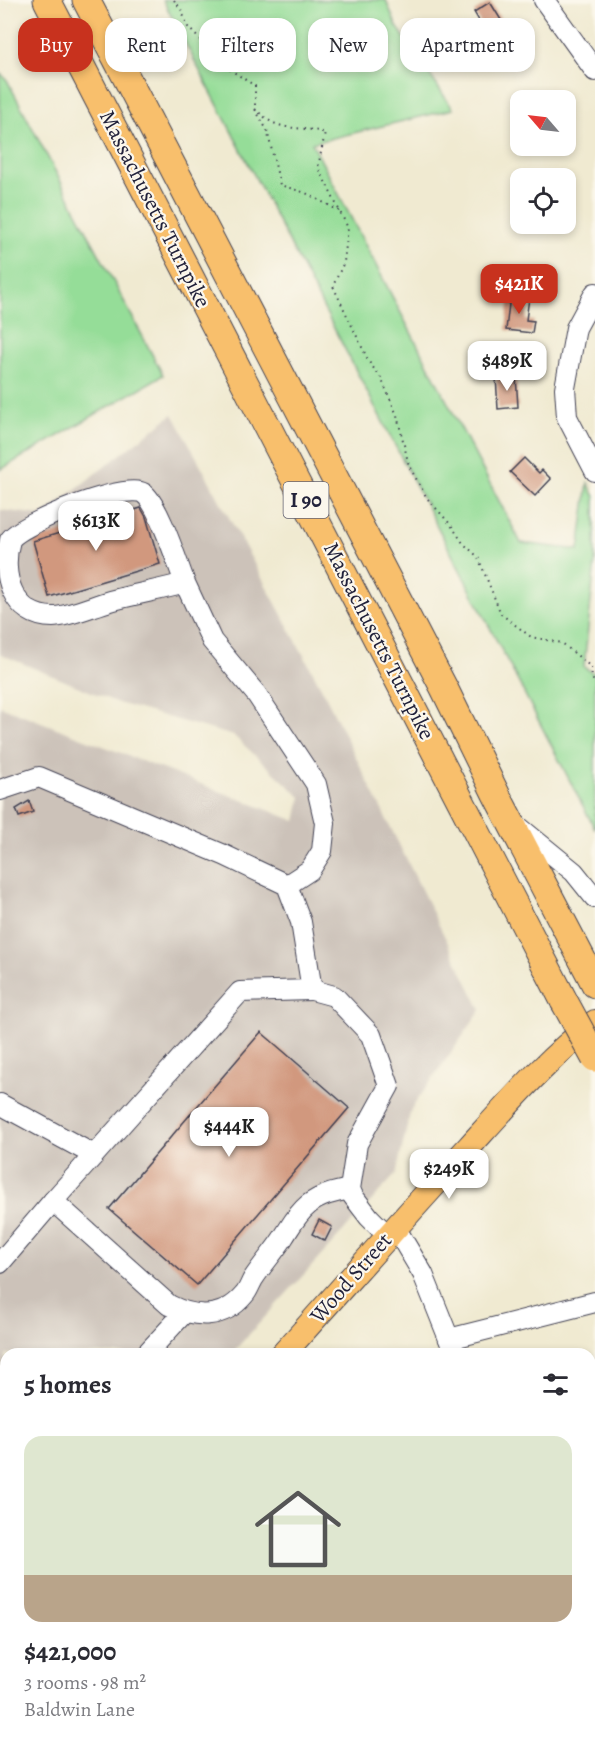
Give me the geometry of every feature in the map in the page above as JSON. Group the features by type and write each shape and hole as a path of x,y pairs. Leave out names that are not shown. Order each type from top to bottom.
{"highway":[{"name":"Massachusetts Turnpike","path":"47,0 595,1058"},
{"name":"Massachusetts Turnpike","path":"86,0 444,688 508,818 594,982"}],"main road":[{"name":"Wood Street","path":"288,1348 392,1231 567,1044 595,1022"}],"street":[{"path":"544,0 595,71"},
{"path":"595,293 576,328 565,388 567,417 595,471"},
{"path":"185,583 54,617 33,614 18,606 4,587 2,561 10,540 22,529 96,497 130,490 144,493 155,506 185,583 212,640 257,695 316,784 324,823 322,851 310,870 287,885"},
{"path":"0,790 39,777 224,855 287,885 301,922 312,990"},
{"path":"508,818 574,872 595,898"},
{"path":"0,1263 240,992 312,990 334,996 371,1035 389,1086 357,1144 350,1189 352,1196 369,1217 392,1231 423,1274 452,1347 595,1302"},
{"path":"0,1104 94,1155"},
{"path":"53,1201 169,1305 184,1313 200,1316 217,1313 232,1306 244,1294 294,1219 310,1204 329,1193 350,1189"},
{"path":"152,1348 184,1313"}],"path":[{"path":"174,0 181,9 188,27 203,43 229,69 255,86 255,109 267,130 280,185 306,193 341,212"},
{"path":"255,109 275,123 325,133 318,168 348,228 344,262 333,286 369,363 381,378 397,415 410,466 427,498 452,525 463,543 478,556 501,614 531,637 562,643 588,662 595,684"}],"shaded area":[{"path":"173,414 322,689 481,1010 411,1109 396,1174 236,1348 0,1348 0,706 296,821 301,797 234,736 118,703 0,654 0,510 42,515"}],"green space":[{"path":"163,0 386,0 400,31 400,72 428,72 453,109 312,143 521,543 579,550 588,483 595,497 595,561 584,667 595,674 595,829 201,72 296,72 296,18 199,18 199,69 187,46 187,18 172,18"},
{"path":"0,73 7,80 163,375 0,470"}],"building":[{"path":"490,2 500,18 477,18 474,12"},
{"path":"510,295 529,298 526,320 534,321 532,333 506,330"},
{"path":"516,376 518,407 498,409 496,377"},
{"path":"524,458 539,473 542,470 551,479 535,496 510,472"},
{"path":"141,508 146,517 160,564 49,597 33,541 73,529 71,520 86,515 89,524"},
{"path":"29,801 33,812 19,817 16,809"},
{"path":"261,1032 349,1108 197,1285 109,1209"},
{"path":"319,1220 332,1227 325,1241 312,1234"}]}
